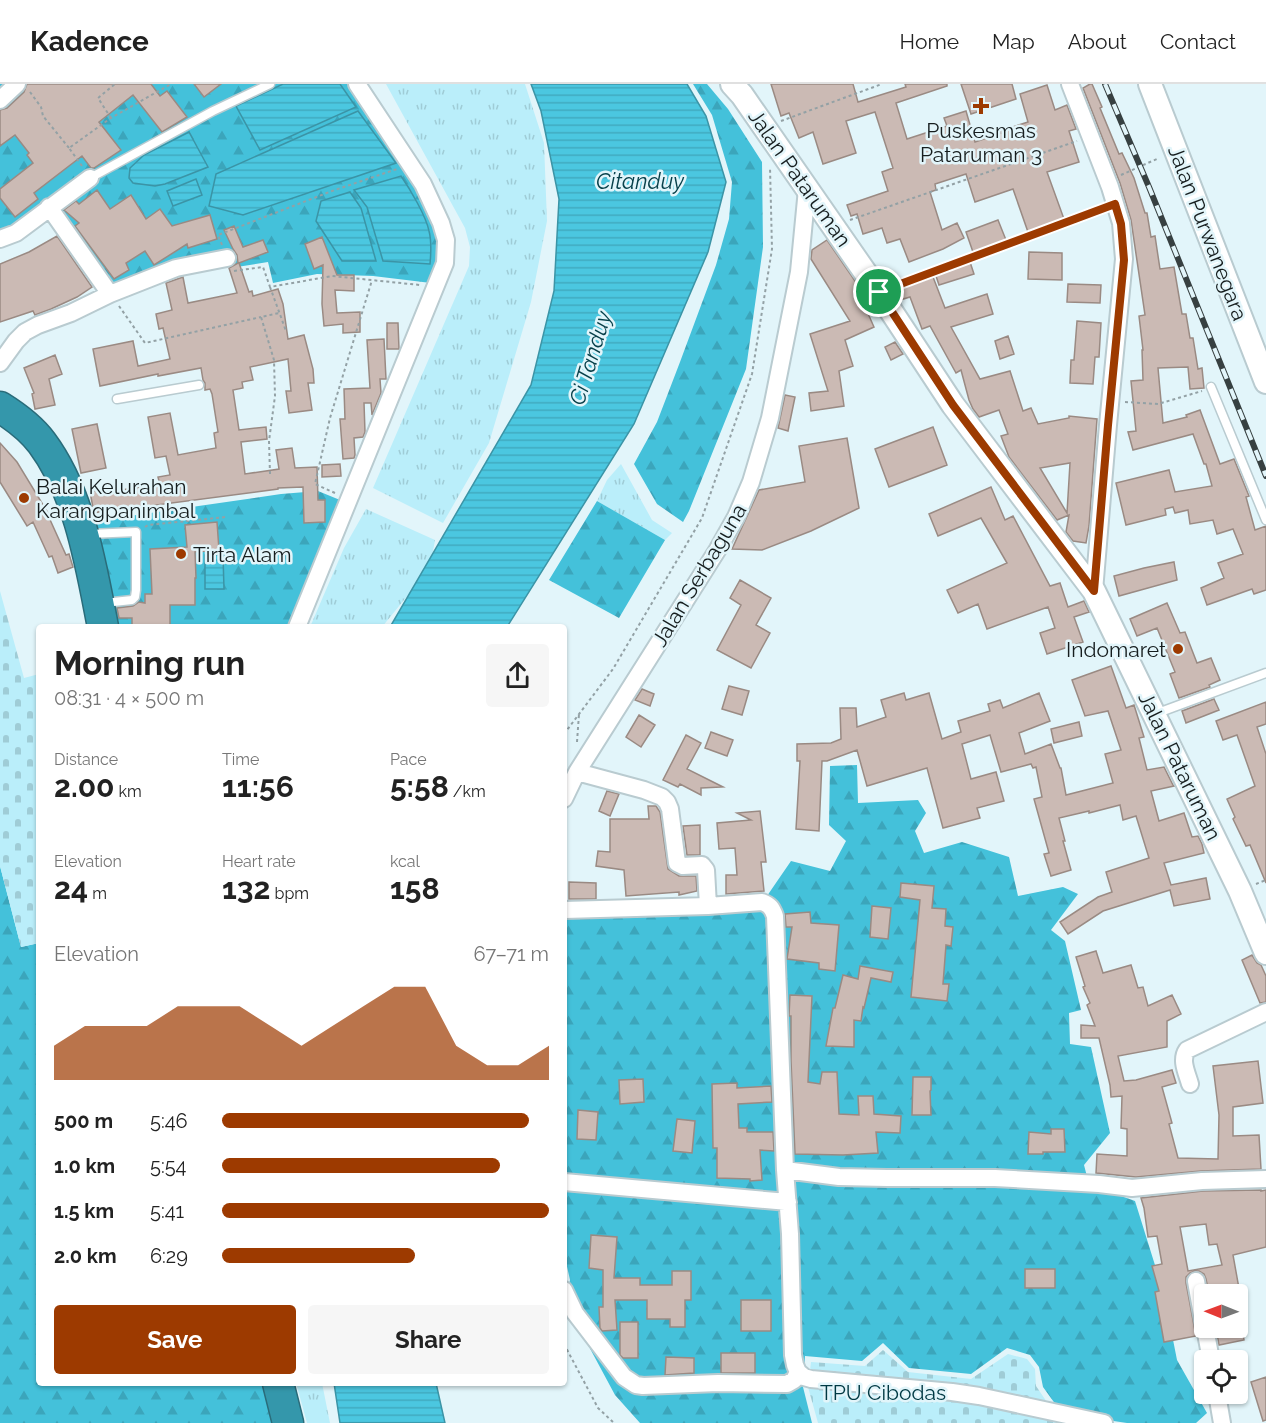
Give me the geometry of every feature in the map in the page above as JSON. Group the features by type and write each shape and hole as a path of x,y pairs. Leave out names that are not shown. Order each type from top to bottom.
{"highway":[{"path":"0,407 14,416 41,442 67,487 83,535 101,615"},
{"path":"279,1386 288,1423"}],"street":[{"path":"298,624 445,263 446,240 441,223 423,184 357,84"},
{"name":"Jalan Pataruman","path":"732,84 879,292 953,405 1094,591 1240,891 1266,954"},
{"path":"1070,84 1115,204 1121,224 1124,260 1094,591"},
{"name":"Jalan Purwanegara","path":"1150,84 1265,376"},
{"path":"0,100 23,88"},
{"path":"0,239 16,233 90,178"},
{"name":"Jalan Serbaguna","path":"567,793 577,772 718,549 736,517 751,482 770,418 795,295 807,189"},
{"path":"49,207 110,294"},
{"path":"0,363 16,341 38,325 176,268 227,258"},
{"path":"577,772 644,790 662,797 667,802 670,809 676,863 682,866 702,865 706,870 708,906"},
{"path":"567,910 708,906 762,902 770,905 775,916 793,1355 798,1372 811,1379 979,1396 1104,1423"},
{"path":"1190,1084 1184,1060 1187,1050 1266,1012"},
{"path":"785,1170 839,1177 995,1178 1132,1188 1202,1181 1266,1179"},
{"path":"567,1182 788,1202"},
{"path":"567,1296 575,1313 602,1349 624,1377 636,1385 787,1384 794,1380 798,1372"},
{"path":"1219,1404 1222,1423"}],"lane":[{"path":"90,178 213,111 270,84"},
{"path":"117,399 199,385"},
{"path":"1211,387 1266,520"},
{"path":"83,535 136,532 135,597 101,615"},
{"path":"1155,714 1266,673"}],"path":[{"path":"111,118 98,98 115,84"},
{"path":"69,148 111,118 171,84"},
{"path":"567,730 613,669 702,518 752,374 772,249 766,131 882,84"},
{"path":"23,88 41,107 43,116 90,178"},
{"path":"833,226 1090,136"},
{"path":"1107,182 1176,151"},
{"path":"286,331 263,267 233,271 218,234 332,191 411,165"},
{"path":"879,292 1115,204"},
{"path":"270,287 332,276 435,287"},
{"path":"349,500 315,484 330,418 372,280"},
{"path":"110,294 145,344 279,313"},
{"path":"261,317 274,360 275,396 269,441 270,474"},
{"path":"1110,401 1158,404 1211,387"},
{"path":"148,525 226,517"},
{"path":"567,1350 598,1408 614,1423"}],"green space":[{"path":"0,84 349,84 419,186 440,242 439,262 431,283 373,276 317,274 273,283 268,262 237,267 229,254 113,287 52,199 0,234"},
{"path":"386,84 525,84 544,143 547,221 531,302 489,443 443,523 373,488 469,266 470,247 465,228"},
{"path":"693,84 707,84 728,109 762,162 763,247 746,369 683,522 657,504 634,464 657,422 716,265 729,219 732,182 712,115"},
{"path":"621,464 652,520 672,533 665,540 597,501 607,480"},
{"path":"318,491 340,500 289,624 110,624 88,522 281,494"},
{"path":"597,501 665,540 619,618 549,580"},
{"path":"366,509 435,540 430,568 384,624 311,624 344,548"},
{"path":"0,591 24,678 36,675 36,944 21,947 0,866"},
{"path":"857,765 858,803 918,800 926,813 915,831 924,853 962,842 1009,857 1018,896 1063,887 1078,894 1051,930 1065,941 1081,1010 1069,1013 1070,1044 1091,1047 1110,1133 1084,1165 1090,1188 1099,1188 1135,1201 1164,1294 1177,1360 1194,1390 1194,1404 1202,1404 1207,1413 1196,1423 1127,1423 1100,1419 1056,1405 1043,1387 1039,1367 1030,1355 1007,1348 971,1374 909,1368 883,1343 862,1361 805,1356 803,1387 812,1423 640,1423 615,1395 567,1306 570,1280 567,1266 567,911 724,907 756,912 791,861 830,871 846,841 829,825 830,766"},
{"path":"0,866 21,947 36,944 36,1386 271,1386 281,1423 0,1423"},
{"name":"TPU Cibodas","path":"883,1350 908,1372 971,1379 1008,1354 1027,1359 1035,1369 1036,1386 1051,1408 1078,1423 818,1423 808,1387 811,1362 865,1366"},
{"path":"297,1386 323,1386 330,1423 307,1423"}],"water":[{"path":"283,84 340,84 356,107 260,150 236,106"},
{"name":"Citanduy","path":"531,84 687,84 706,116 726,182 708,252 634,424 509,624 392,624 531,385 554,291 559,199 541,111"},
{"path":"358,111 396,163 243,215 209,206 216,174"},
{"path":"189,132 208,167 165,184 155,186 133,183 129,178 130,168 144,155"},
{"path":"401,176 427,225 431,243 430,264 383,261 367,207 354,190"},
{"path":"196,179 202,195 173,206 167,191"},
{"path":"350,192 361,208 376,261 342,261 316,221 321,201"},
{"path":"205,555 223,555 224,589 205,589"},
{"path":"334,1386 437,1386 445,1423 340,1423"}],"building":[{"path":"27,84 151,84 160,96 167,91 187,117 162,132 133,95 99,122 121,150 94,168 91,168 82,156 34,193 38,199 15,217 0,198 0,189 33,163 27,155 29,153 15,135 0,146 0,110 7,108 24,92"},
{"path":"194,84 221,84 204,97"},
{"path":"771,84 853,84 858,102 906,87 905,84 947,84 947,86 896,103 907,139 947,126 944,118 966,111 975,142 1028,122 1020,94 1047,85 1055,110 1067,105 1076,129 1069,131 1079,162 1047,172 1064,219 1028,232 1013,189 975,202 966,174 935,184 936,190 930,192 942,230 957,223 964,238 909,262 900,239 887,243 882,228 863,234 857,214 851,216 847,205 888,191 882,172 893,168 875,112 846,121 856,153 823,164 813,132 799,138 789,113 781,116"},
{"name":"Puskesmas Pataruman 3","path":"961,84 1012,84 1016,99 971,114"},
{"path":"1090,84 1102,107 1100,108 1119,154 1122,153 1134,178 1145,213 1147,213 1151,237 1155,236 1160,269 1174,267 1182,314 1186,314 1190,338 1193,338 1198,369 1202,368 1204,388 1190,389 1188,367 1158,368 1163,423 1187,417 1186,415 1200,410 1220,464 1234,459 1249,496 1246,497 1255,530 1266,526 1266,590 1254,594 1252,589 1207,605 1201,588 1224,578 1218,563 1243,554 1233,529 1217,534 1213,520 1190,524 1188,510 1175,513 1173,507 1165,509 1166,515 1126,525 1116,483 1169,470 1175,492 1212,486 1206,464 1204,464 1193,434 1133,450 1128,432 1136,431 1131,381 1143,380 1143,350 1139,316 1145,315 1131,220 1120,183 1083,88"},
{"path":"97,190 110,209 131,195 146,219 160,209 172,226 210,215 217,239 188,248 187,244 154,265 145,251 126,263 129,270 114,279 75,226 79,223 64,210 76,201 79,204"},
{"path":"998,220 1006,240 973,252 966,232"},
{"path":"234,226 243,247 263,240 268,252 239,263 249,292 252,291 253,296 278,289 283,304 288,339 304,335 313,369 314,383 308,383 312,410 289,413 286,391 291,391 288,359 250,367 253,380 242,382 243,388 233,390 239,430 266,427 267,439 241,442 245,474 279,469 276,450 292,448 295,468 317,467 318,500 325,500 325,522 304,523 303,487 278,488 126,509 126,506 94,513 90,492 111,487 112,491 160,485 158,477 170,475 166,456 155,458 148,417 170,413 178,455 216,448 214,433 218,432 212,394 210,389 205,390 201,368 100,386 93,349 133,341 138,366 170,359 163,328 159,329 156,314 172,310 166,283 183,277 188,303 237,293 229,268 238,263 237,255 224,230"},
{"path":"57,236 92,287 51,309 35,315 33,311 0,322 0,264 29,252"},
{"path":"322,237 337,275 354,275 354,291 335,290 337,313 360,312 360,332 343,333 343,324 324,326 323,265 314,269 305,244"},
{"path":"827,240 866,297 862,300 874,327 845,340 853,366 839,371 844,406 811,411 809,393 828,391 810,334 850,321 811,259 812,250"},
{"path":"1029,252 1062,253 1062,280 1028,279"},
{"path":"970,262 974,274 939,285 935,273"},
{"path":"933,277 945,308 987,294 993,314 951,327 980,379 1010,371 1023,411 1031,408 1038,424 1069,418 1069,416 1097,419 1086,543 1073,541 1066,532 1069,515 1057,520 1009,457 1001,436 1008,434 999,410 979,417 969,400 961,370 956,373 930,326 922,329 910,297 900,300 894,291","holes":["1070,463 1067,513 1040,468"]},
{"path":"1068,284 1101,285 1100,303 1067,302"},
{"path":"1077,321 1101,323 1099,357 1095,357 1093,384 1070,383"},
{"path":"387,323 398,323 399,349 387,349"},
{"path":"1008,336 1014,354 1000,359 995,341"},
{"path":"384,339 386,379 380,379 381,393 372,415 371,403 364,403 365,432 363,437 354,438 354,458 343,459 340,419 345,419 344,389 370,388 367,340"},
{"path":"895,342 903,354 891,360 885,347"},
{"path":"55,355 62,374 49,379 55,405 35,409 32,394 34,393 24,368"},
{"path":"785,395 795,397 788,431 778,428"},
{"path":"97,424 106,468 81,473 72,429"},
{"path":"933,427 947,465 889,487 875,449"},
{"path":"847,438 859,508 811,531 762,550 732,549 759,490 805,482 799,446"},
{"path":"0,443 17,462 48,513 66,555 69,554 73,567 58,573 52,556 49,557 33,522 27,526 0,482"},
{"path":"340,464 341,476 322,477 322,465"},
{"path":"991,487 1005,520 1013,516 1050,586 1060,583 1068,607 1084,601 1089,612 1074,617 1083,642 1047,654 1040,633 1055,628 1048,607 987,629 978,604 958,613 947,590 1007,563 981,518 938,536 929,514"},
{"path":"217,522 219,550 195,552 195,605 170,605 170,624 132,624 132,618 119,618 117,608 133,606 139,602 145,603 145,594 152,594 150,549 187,547 185,525"},
{"path":"1174,562 1177,580 1119,596 1114,576"},
{"path":"740,580 771,598 756,625 770,633 751,668 717,650 741,605 730,598"},
{"path":"1167,603 1180,633 1185,632 1197,663 1211,658 1220,680 1209,685 1210,687 1179,698 1170,674 1175,672 1157,628 1137,636 1130,619"},
{"path":"1111,666 1126,708 1134,705 1144,737 1139,738 1147,770 1164,767 1174,786 1151,791 1159,821 1184,813 1192,837 1198,836 1202,844 1204,853 1164,863 1171,885 1206,878 1210,899 1174,906 1170,890 1103,911 1068,934 1060,922 1098,897 1112,892 1106,872 1149,858 1136,816 1123,820 1120,805 1059,818 1071,870 1051,876 1044,854 1049,853 1034,799 1042,797 1036,767 1033,768 1031,764 1001,772 990,735 962,744 971,779 996,772 1004,801 977,808 980,818 943,828 927,768 867,786 857,750 822,761 819,831 796,829 800,761 797,761 797,744 831,743 841,739 840,708 856,708 857,727 886,717 881,700 904,693 906,700 929,693 942,739 961,732 958,721 990,711 988,704 1000,700 1003,708 1039,693 1050,721 1019,733 1025,754 1051,744 1061,768 1066,795 1113,783 1105,754 1121,750 1108,711 1085,716 1072,680"},
{"path":"729,686 749,691 742,715 722,709"},
{"path":"642,689 654,694 650,706 635,700"},
{"path":"1214,699 1219,710 1186,723 1182,711"},
{"path":"1266,702 1266,724 1257,727 1266,754 1266,883 1250,845 1246,846 1233,819 1235,817 1227,799 1255,786 1237,735 1223,740 1216,721"},
{"path":"639,715 655,725 641,747 626,737"},
{"path":"1079,722 1082,736 1054,743 1051,729"},
{"path":"711,732 733,740 727,756 705,748"},
{"path":"686,735 701,743 687,769 723,787 701,788 701,795 680,784 678,787 663,780"},
{"path":"607,791 619,794 610,816 599,811"},
{"path":"648,806 656,806 660,812 668,869 679,876 696,876 697,891 679,895 679,892 626,896 624,870 596,866 598,851 610,852 610,819 649,819"},
{"path":"760,811 766,862 761,862 764,891 726,894 726,875 737,875 735,848 719,849 717,823 751,820 737,813"},
{"path":"700,825 700,855 687,855 683,826"},
{"path":"569,882 596,883 596,899 569,899"},
{"path":"901,883 934,886 932,908 946,909 945,926 953,927 951,946 946,945 943,984 949,984 947,1001 911,997 920,900 900,897"},
{"path":"872,906 891,908 888,939 870,937"},
{"path":"810,912 811,923 839,925 835,971 819,969 819,963 787,959 792,927 786,927 785,914"},
{"path":"1096,951 1103,973 1131,965 1138,988 1143,987 1148,1006 1172,995 1181,1014 1167,1021 1167,1047 1118,1056 1124,1081 1172,1070 1176,1083 1162,1087 1172,1123 1169,1124 1178,1158 1218,1159 1219,1115 1213,1066 1258,1061 1263,1103 1233,1107 1233,1136 1259,1135 1261,1169 1201,1171 1136,1177 1096,1173 1097,1154 1127,1156 1127,1129 1121,1128 1122,1096 1111,1097 1099,1038 1081,1038 1081,1025 1095,1026 1087,1005 1090,1003 1083,987 1085,986 1076,957"},
{"path":"1252,955 1261,965 1266,976 1266,1002 1260,1003 1242,960"},
{"path":"860,966 893,972 891,982 871,978 861,1021 854,1020 854,1047 826,1046 833,1008 835,1008 843,975 858,979"},
{"path":"790,995 812,996 808,1082 820,1084 822,1072 837,1072 839,1114 859,1115 858,1096 873,1096 874,1114 901,1116 900,1133 876,1132 878,1153 795,1154"},
{"path":"913,1077 931,1077 931,1115 912,1115"},
{"path":"643,1079 644,1102 620,1104 619,1080"},
{"path":"737,1083 737,1088 771,1086 772,1102 738,1104 739,1128 747,1128 747,1132 773,1132 774,1151 760,1150 762,1180 717,1178 717,1148 713,1148 712,1084"},
{"path":"578,1110 598,1112 596,1140 577,1139"},
{"path":"677,1119 695,1121 692,1153 673,1151"},
{"path":"1051,1129 1064,1129 1065,1152 1028,1154 1029,1132 1051,1134"},
{"path":"1266,1190 1266,1247 1233,1255 1238,1284 1207,1284 1204,1274 1199,1271 1190,1273 1186,1277 1194,1336 1164,1342 1155,1292 1159,1291 1152,1266 1162,1264 1157,1236 1148,1237 1141,1198 1203,1191","holes":["1206,1224 1209,1245 1217,1244 1222,1265 1188,1271 1180,1227"]},
{"path":"591,1235 617,1237 614,1278 640,1278 640,1285 672,1285 672,1271 691,1271 691,1300 685,1300 685,1327 670,1327 670,1319 647,1319 647,1300 615,1300 617,1330 602,1331 599,1307 603,1307 603,1270 589,1268"},
{"path":"1025,1269 1055,1269 1055,1288 1025,1288"},
{"path":"741,1300 771,1300 771,1331 741,1331"},
{"path":"620,1322 638,1322 638,1358 623,1358 620,1355"},
{"path":"1218,1338 1244,1338 1244,1340 1219,1345"},
{"path":"721,1353 755,1353 755,1373 721,1373"},
{"path":"666,1357 694,1358 694,1373 665,1375"},
{"path":"1266,1377 1266,1420 1263,1421 1251,1382"}],"railway":[{"path":"1105,84 1266,476"}],"place":[{"name":"Puskesmas Pataruman 3","path":"981,106"},
{"name":"Balai Kelurahan Karangpanimbal","path":"24,498"},
{"name":"Tirta Alam","path":"181,554"},
{"name":"Indomaret","path":"1178,649"}],"route":[{"path":"1115,204 1121,224 1124,260 1094,591 953,405 879,292 1115,204"}],"water label":[{"name":"Ci Tanduy","path":"590,358"}]}
